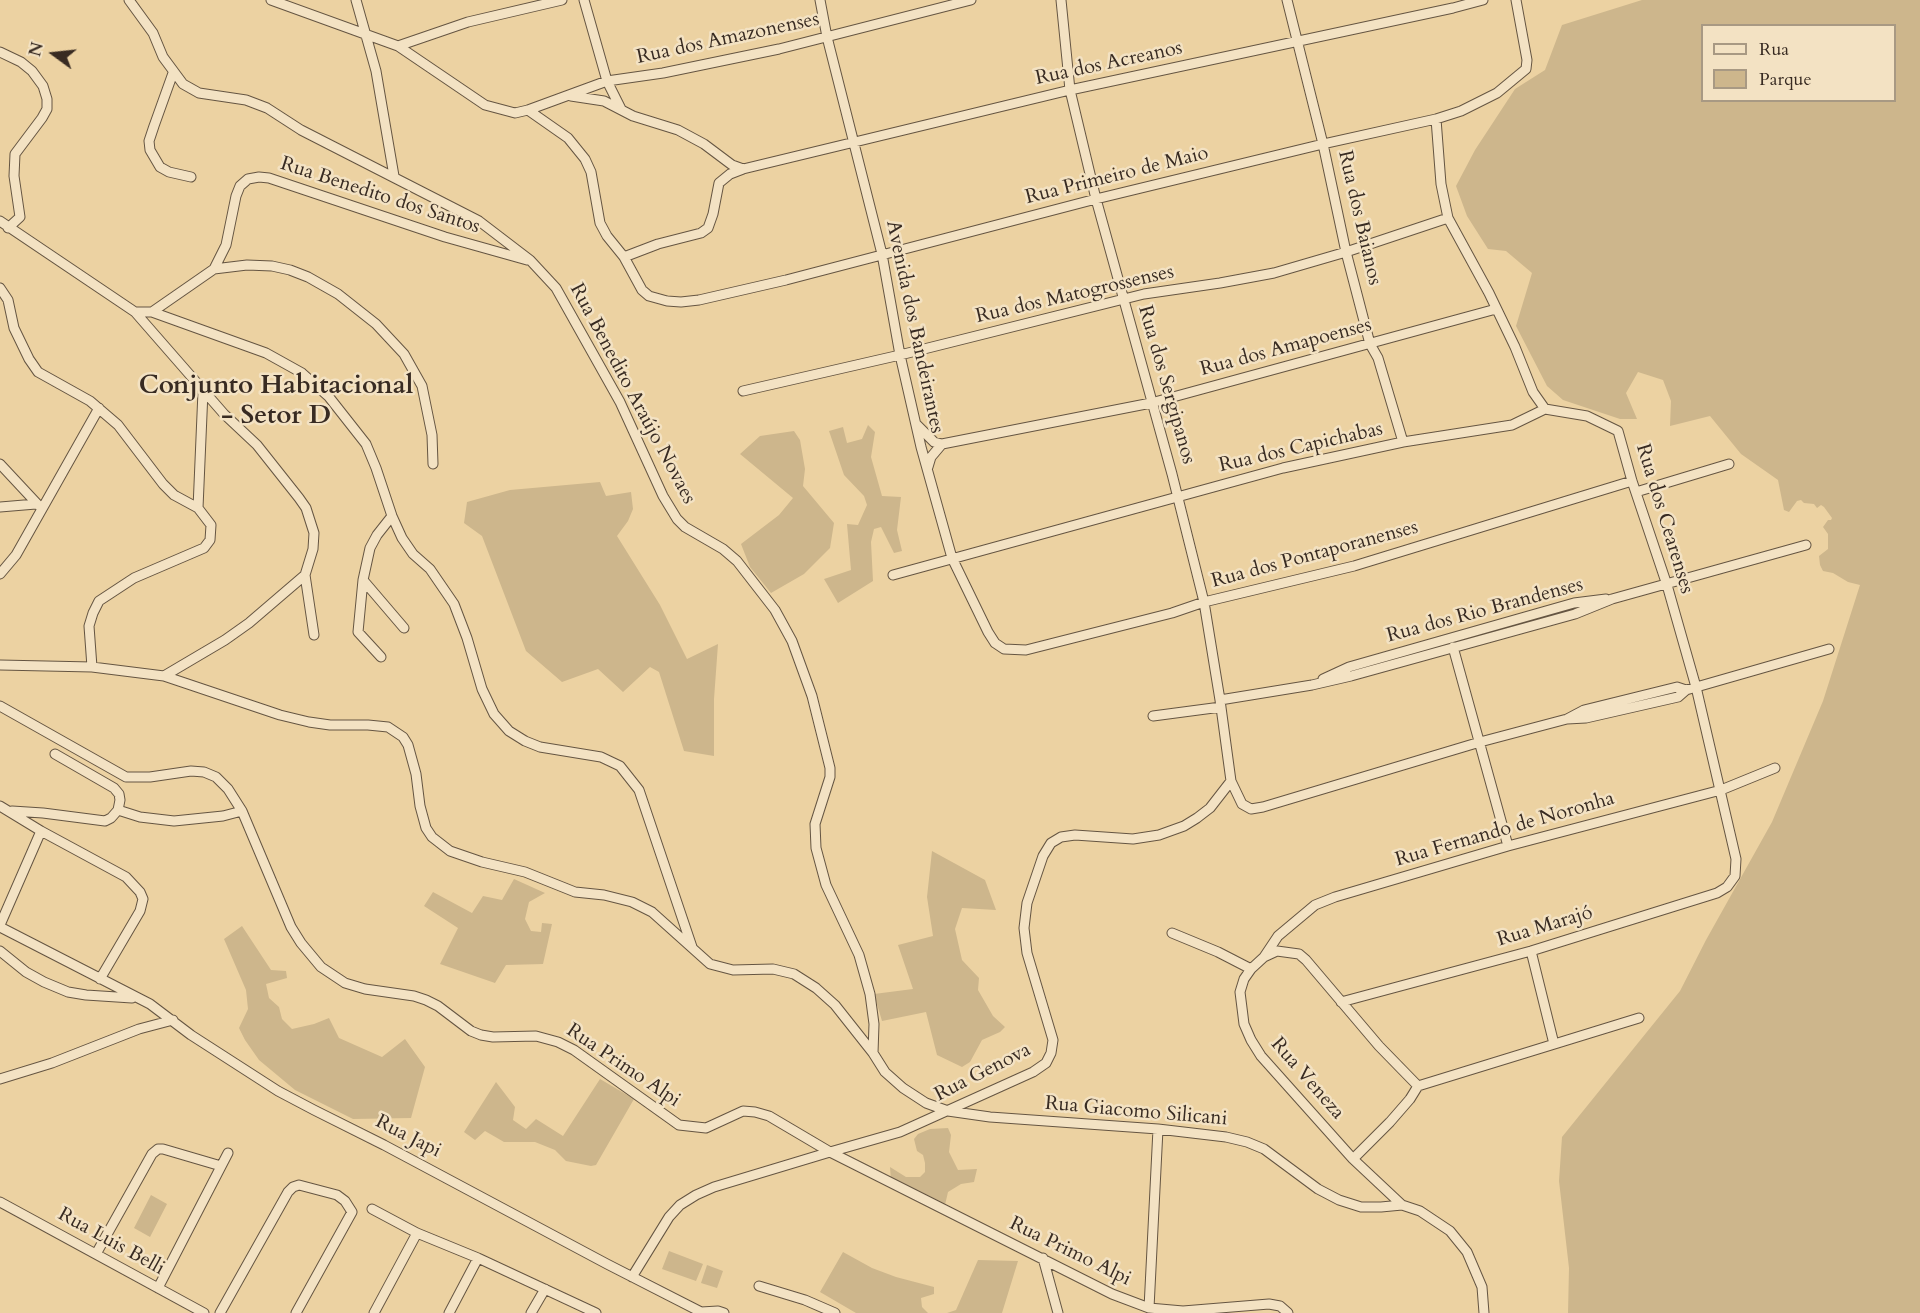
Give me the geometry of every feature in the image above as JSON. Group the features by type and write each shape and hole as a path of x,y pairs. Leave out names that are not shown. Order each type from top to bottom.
{"street":[{"name":"Rua Benedito Araújo Novaes","path":"129,0 153,33 174,74 183,84 199,93 246,100 267,108 301,130 479,221 530,260 556,288 620,402 663,496 677,519 685,527 723,549 737,561 771,604 792,641 812,696 831,768 815,824 816,848 826,885 859,955 870,994 874,1024 873,1053"},
{"path":"271,0 398,46 485,105 506,112 528,110 568,138 585,159 591,172 600,223 624,257"},
{"path":"356,0 376,71 394,176"},
{"path":"398,46 468,22 562,0"},
{"path":"584,0 607,81 621,109"},
{"name":"Avenida dos Bandeirantes","path":"820,0 827,37 882,254 900,356 916,424 952,558 988,632 995,643 1004,649"},
{"name":"Rua dos Amazonenses","path":"528,110 607,81 674,70 827,37 971,0"},
{"name":"Rua dos Sergipanos","path":"1061,0 1070,90 1096,199 1178,497 1204,602 1231,781"},
{"name":"Rua dos Baianos","path":"1287,0 1370,344 1378,358 1403,442"},
{"name":"Rua dos Acreanos","path":"624,257 658,244 701,233 708,228 719,183 730,174 743,169 1070,90 1483,0"},
{"name":"Rua Primeiro de Maio","path":"624,257 636,282 649,296 667,301 699,300 1096,199 1436,119 1461,111 1497,93 1526,69 1527,60 1515,0"},
{"path":"0,52 21,62 32,71 43,86 47,99 47,109 42,118 15,154 14,176 20,217 4,228"},
{"path":"174,74 154,126 150,150 159,167 191,177"},
{"path":"568,95 595,98 633,116 692,136 732,165 743,169"},
{"path":"1436,119 1441,184 1448,218 1515,347 1533,392 1545,410"},
{"name":"Rua Benedito dos Santos","path":"214,270 226,244 240,186 248,179 259,177 268,178 445,237 530,260"},
{"name":"Rua dos Matogrossenses","path":"743,391 900,356 1144,294 1274,273 1448,218"},
{"path":"0,221 4,228 135,312 204,391 257,445 306,508 314,533 313,549 305,575 314,635"},
{"path":"152,312 214,270 247,265 272,266 308,277 338,294 376,324 404,354 422,386 432,435 433,464"},
{"path":"0,288 8,300 14,328 29,359 39,372 99,408 118,424 163,484 174,495 198,508 211,525 210,540 204,548 134,578 99,601 89,626 92,667"},
{"name":"Rua dos Amapoenses","path":"942,444 1151,403 1496,309"},
{"path":"135,312 152,312 266,353 302,373 329,397 366,444 402,538 413,554 430,569 454,604 467,638 486,702 501,723 516,736 532,744 551,750 601,757 620,766 639,790 693,950"},
{"path":"198,508 204,391"},
{"path":"0,574 16,555 39,507 99,408"},
{"name":"Rua dos Capichabas","path":"892,575 1282,468 1403,442 1512,426 1545,410"},
{"name":"Rua dos Cearenses","path":"1545,410 1587,416 1618,431 1632,481 1667,585 1696,687 1736,859"},
{"path":"916,424 934,442 942,444 931,457 927,469"},
{"path":"0,464 39,507"},
{"path":"1636,492 1729,464"},
{"name":"Rua dos Pontaporanenses","path":"1004,649 1026,650 1172,613 1204,602 1354,566 1632,481"},
{"path":"0,507 39,507"},
{"path":"381,657 358,632 363,579 370,548 392,516"},
{"path":"1612,599 1806,545"},
{"path":"164,676 249,623 305,575"},
{"path":"363,579 404,628"},
{"name":"Rua dos Rio Brandenses","path":"1312,685 1575,614 1612,599"},
{"name":"Rua dos Rio Brandenses","path":"1312,685 1349,667 1484,628 1574,603 1612,599"},
{"path":"1453,647 1508,846"},
{"path":"1231,781 1242,804 1251,809 1263,807 1567,718 1586,718 1678,697 1686,690 1829,649"},
{"path":"0,665 92,667 164,676 280,715 309,722 388,727 403,737 408,745 416,774 422,819 426,828 440,844 463,856 519,870 575,892 611,896 632,902 652,912 693,950"},
{"path":"1153,716 1312,685"},
{"name":"Rua Primo Alpi","path":"0,706 126,777 150,777 191,771 216,777 228,789 242,811 291,927 301,943 321,967 345,983 426,1000 438,1006 471,1031 481,1035 536,1036 558,1042 574,1050 679,1125 706,1128 743,1111 769,1116 830,1152 1112,1294 1149,1308 1183,1311 1269,1304 1280,1306 1288,1313"},
{"path":"10,811 105,821 118,810 119,794 114,788 55,754"},
{"name":"Rua Fernando de Noronha","path":"1264,957 1278,936 1315,905 1335,897 1508,846 1721,790 1776,768"},
{"name":"Rua Genova","path":"632,1277 669,1217 680,1205 696,1195 714,1187 900,1132 1033,1072 1046,1063 1051,1053 1053,1040 1027,953 1024,928 1027,903 1043,856 1051,843 1061,837 1074,835 1133,839 1159,835 1185,826 1197,818 1210,808 1231,781"},
{"path":"0,806 126,877 140,892 142,899 140,911 100,979"},
{"path":"118,810 140,817 174,821 209,818 242,811"},
{"path":"0,926 41,831"},
{"name":"Rua Marajó","path":"1341,1002 1530,951 1717,893 1735,876 1736,859"},
{"path":"663,921 680,909"},
{"name":"Rua Japi","path":"0,926 155,1007 191,1035 278,1091 700,1312"},
{"path":"1172,933 1251,969"},
{"name":"Rua Giacomo Silicani","path":"693,950 710,964 720,968 773,969 794,974 816,988 835,1005 885,1072 903,1088 926,1103 948,1111 990,1117 1158,1129 1226,1137 1264,1149 1318,1190 1339,1200 1361,1207 1402,1205 1420,1211 1436,1221 1459,1241 1478,1275 1482,1287 1484,1313"},
{"path":"0,951 26,972 68,992 137,999"},
{"path":"1264,957 1277,951 1299,954 1379,1046 1418,1086"},
{"path":"1530,951 1554,1044"},
{"name":"Rua Veneza","path":"1264,957 1244,979 1240,992 1244,1024 1251,1041 1261,1056 1353,1159 1402,1205"},
{"path":"1353,1159 1390,1122 1418,1086 1639,1018"},
{"path":"0,1079 52,1063 139,1029 173,1020"},
{"path":"1149,1308 1158,1129"},
{"path":"96,1254 152,1154 163,1149 221,1166"},
{"path":"158,1288 228,1153"},
{"path":"220,1313 288,1192 298,1185 337,1195 345,1201 352,1212 296,1313"},
{"name":"Rua Luis Belli","path":"0,1202 204,1313"},
{"path":"372,1209 417,1233 478,1258 596,1313"},
{"path":"374,1313 417,1233"},
{"path":"448,1313 478,1258"},
{"path":"1043,1258 1058,1313"},
{"path":"759,1286 805,1300 836,1313"},
{"path":"531,1313 544,1289"},
{"path":"700,1312 724,1313"}],"green space":[{"path":"1642,0 1920,0 1920,1313 1568,1313 1569,1268 1559,1181 1562,1137 1680,991 1772,822 1823,701 1860,585 1823,571 1820,565 1819,556 1828,549 1828,534 1823,527 1832,518 1824,507 1821,505 1817,508 1814,504 1804,503 1801,500 1797,501 1789,512 1784,510 1778,480 1741,454 1710,416 1670,426 1671,401 1663,380 1638,372 1626,393 1637,419 1620,419 1563,400 1547,386 1516,326 1532,273 1506,251 1488,249 1467,216 1456,186 1475,150 1515,89 1545,70 1562,25"},
{"path":"868,425 875,432 871,457 882,496 901,497 897,530 902,551 894,553 881,527 874,529 871,542 873,581 838,603 824,579 851,570 847,524 858,525 867,505 864,496 844,475 829,431 843,427 847,443 862,439"},
{"path":"794,431 800,440 805,469 803,486 834,523 830,548 804,574 771,593 750,567 741,544 779,515 793,498 740,454 760,436"},
{"path":"600,482 606,496 631,492 633,509 628,521 617,536 660,605 687,659 718,644 714,699 714,756 684,751 659,672 650,667 623,692 598,669 562,682 526,651 482,536 464,523 467,502 510,490"},
{"path":"932,851 985,880 996,910 962,908 955,929 962,960 979,978 978,990 993,1016 1005,1027 1000,1032 982,1040 970,1062 962,1067 937,1055 926,1012 882,1021 874,994 913,989 898,945 933,936 927,897"},
{"path":"514,879 545,893 529,902 525,919 531,931 541,932 542,923 552,924 543,964 506,965 495,983 440,964 458,928 424,906 433,892 472,913 483,896 502,900"},
{"path":"242,926 271,970 286,971 287,978 266,984 269,998 279,1007 282,1019 292,1029 329,1018 339,1038 382,1057 405,1039 425,1067 411,1118 353,1119 295,1090 259,1060 239,1028 248,1009 246,990 224,939"},
{"path":"600,1079 634,1099 596,1165 566,1161 555,1150 535,1142 504,1142 485,1131 475,1140 464,1132 496,1082 515,1107 513,1120 526,1129 536,1119 563,1136"},
{"path":"948,1128 951,1135 949,1152 958,1170 977,1169 974,1182 961,1184 948,1192 945,1205 891,1180 890,1167 906,1177 920,1177 925,1172 925,1163 923,1155 917,1151 914,1139 918,1134 930,1129"},
{"path":"151,1195 167,1204 150,1237 134,1228"},
{"path":"669,1251 703,1264 696,1281 662,1269"},
{"path":"843,1252 872,1268 934,1287 934,1294 921,1298 922,1307 928,1313 856,1313 820,1292"},
{"path":"978,1260 1018,1261 1002,1313 947,1313 956,1310"},
{"path":"707,1265 723,1271 717,1288 701,1283"}],"district":[{"name":"Conjunto Habitacional - Setor D","path":"276,402"}]}
